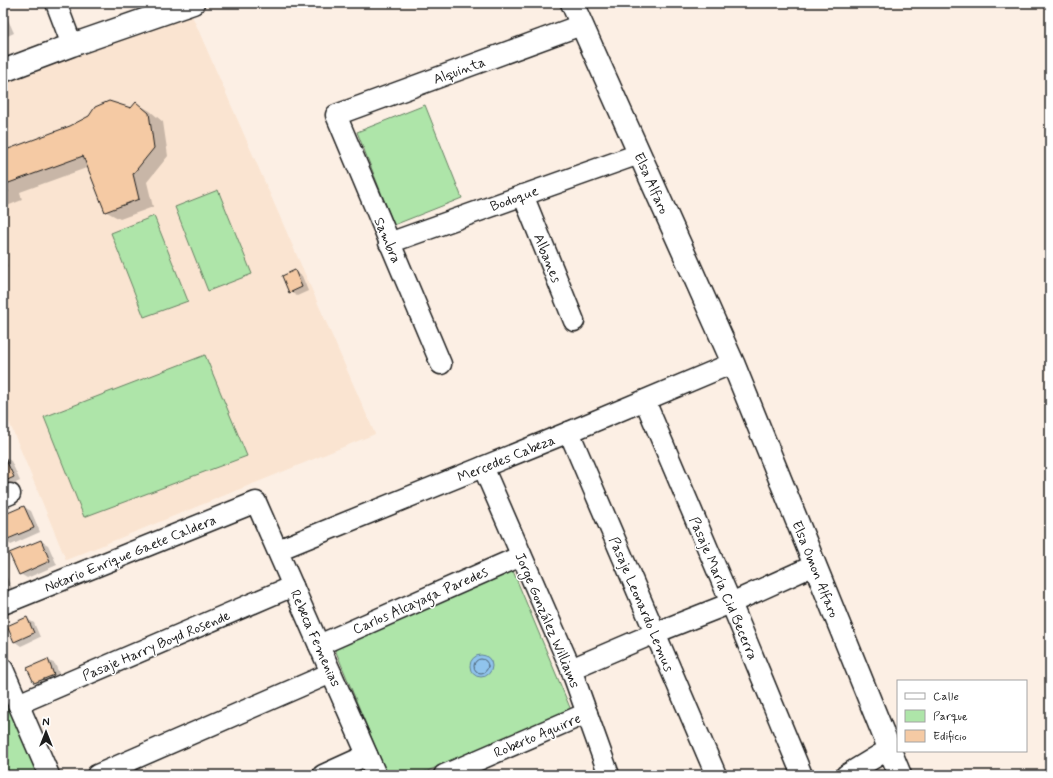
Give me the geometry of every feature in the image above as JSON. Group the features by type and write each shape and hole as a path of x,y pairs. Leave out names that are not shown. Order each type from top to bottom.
{"street":[{"path":"56,3 72,45"},
{"path":"3,71 72,45 193,3"},
{"name":"Elsa Alfaro","path":"572,3 733,363"},
{"name":"Alquinta","path":"336,115 581,25"},
{"name":"Sambra","path":"336,115 441,364"},
{"name":"Bodoque","path":"390,243 639,154"},
{"name":"Albanes","path":"523,195 574,321"},
{"name":"Mercedes Cabeza","path":"278,550 645,401 733,363"},
{"name":"Elsa Omon Alfaro","path":"733,363 888,749 900,775"},
{"name":"Pasaje María Cid Becerra","path":"645,401 731,602 802,775"},
{"name":"Pasaje Leonardo Lemus","path":"569,432 716,775"},
{"name":"Jorge González Williams","path":"483,467 571,669 609,775"},
{"name":"Rebeca Femenias","path":"256,502 376,775"},
{"name":"Notario Enrique Gaete Caldera","path":"3,604 256,502"},
{"name":"Carlos Alcayaga Paredes","path":"319,645 521,556"},
{"path":"571,669 815,565"},
{"name":"Pasaje Harry Boyd Rosende","path":"18,704 293,586"},
{"path":"3,670 49,775"},
{"path":"97,775 331,673"},
{"name":"Roberto Aguirre","path":"444,775 586,713"},
{"path":"846,775 888,749"},
{"path":"324,775 367,755"}],"shaded area":[{"path":"190,11 375,434 66,560 3,407 3,84"}],"green space":[{"path":"425,105 462,198 394,225 357,132"},
{"path":"218,190 252,274 208,291 175,207"},
{"path":"154,216 188,301 144,317 111,233"},
{"path":"205,355 247,456 84,517 44,417"},
{"path":"513,571 571,710 418,775 387,775 334,647"},
{"path":"3,689 41,775 3,775"}],"water":[{"path":"481,655 489,658 492,666 489,674 481,677 473,674 470,666 473,658"}],"building":[{"path":"109,101 131,108 136,102 149,113 154,148 133,174 139,199 105,212 83,156 6,184 8,192 3,194 3,151 70,126 89,116 95,107"},
{"path":"295,270 302,287 289,293 282,276"},
{"path":"3,456 14,477 3,482"},
{"path":"24,506 34,528 3,541 3,515"},
{"path":"41,540 50,561 19,575 9,553"},
{"path":"27,617 34,633 14,642 7,626"},
{"path":"48,659 54,675 34,683 27,668"}]}
